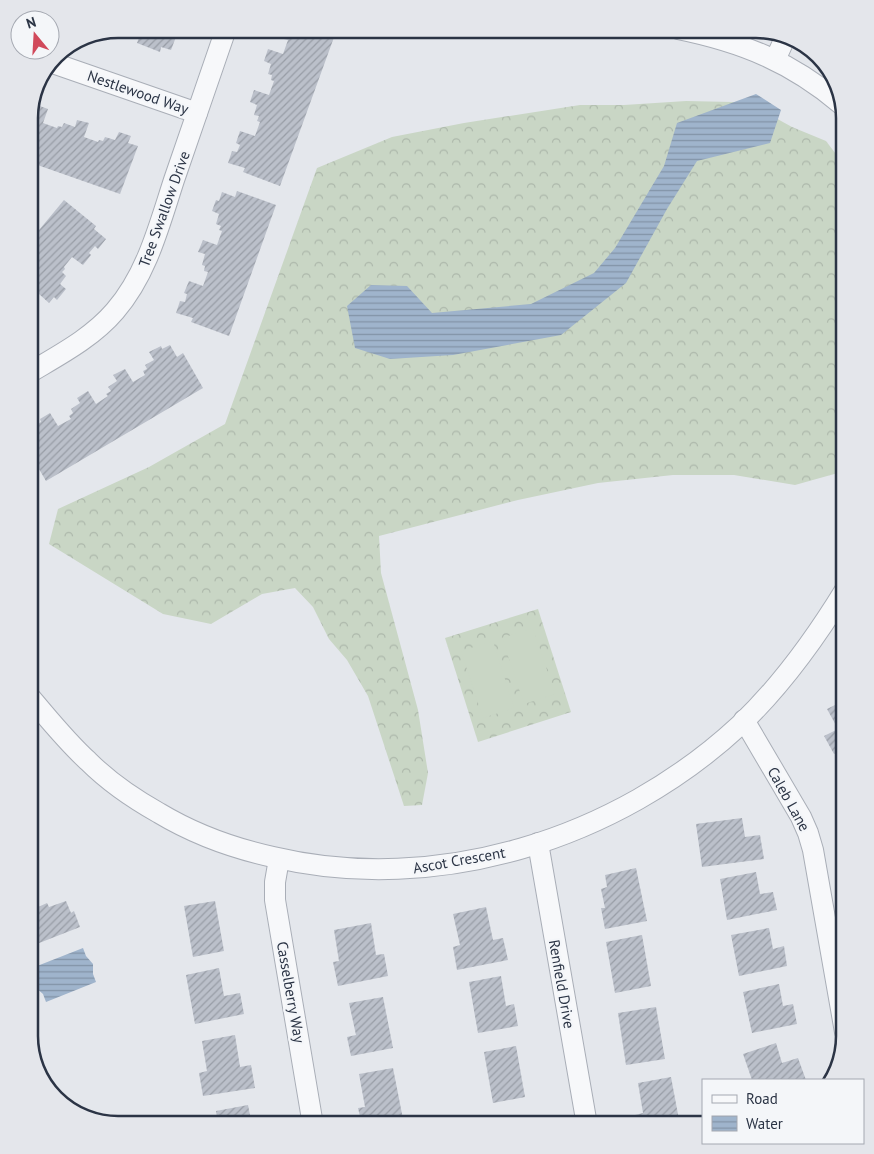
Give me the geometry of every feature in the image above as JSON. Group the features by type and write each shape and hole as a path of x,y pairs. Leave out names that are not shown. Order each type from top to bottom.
{"street":[{"name":"Tree Swallow Drive","path":"38,367 100,327 133,288 150,251 223,38"},
{"path":"717,38 774,60 798,72 834,99"},
{"path":"774,60 783,42"},
{"name":"Nestlewood Way","path":"58,65 197,113"},
{"name":"Ascot Crescent","path":"38,707 88,762 133,797 186,828 208,838 248,852 280,859 340,868 413,869 481,859 538,843 587,824 647,794 679,773 744,720 809,646 836,604"},
{"name":"Caleb Lane","path":"744,720 801,817 808,833 813,850 836,981"},
{"name":"Renfield Drive","path":"538,843 585,1116"},
{"name":"Casselberry Way","path":"280,859 275,882 275,900 312,1116"}],"green space":[{"path":"686,101 733,102 761,110 792,127 826,141 836,154 836,474 795,485 734,475 673,475 598,483 518,500 379,536 381,573 418,710 428,773 422,805 404,806 368,696 347,660 329,639 313,607 295,588 262,594 211,624 163,614 49,544 58,509 149,467 225,424 317,168 392,137 464,123 580,105 624,105"},
{"path":"538,609 571,712 478,742 445,638"},
{"path":"533,628 555,694 524,704 502,638"},
{"path":"493,641 514,708 483,718 461,651"}],"water":[{"path":"756,94 781,110 770,143 697,161 667,209 626,283 561,335 453,355 390,359 355,348 347,306 371,285 407,286 432,313 531,304 594,273 615,248 664,166 677,123"},
{"path":"83,948 86,956 93,964 93,974 96,982 46,1002 43,994 38,990 38,966"}],"building":[{"path":"139,38 176,38 171,50 161,47 160,52 137,43"},
{"path":"334,38 280,186 243,172 245,168 228,163 232,151 237,152 240,145 236,143 240,131 255,136 260,122 257,121 259,116 254,115 257,105 250,102 254,90 269,95 274,81 271,80 272,75 268,74 271,64 264,61 268,49 283,54 288,40 284,39"},
{"path":"39,106 48,109 43,123 57,128 58,126 62,127 64,123 75,127 77,120 89,123 84,137 98,142 99,140 103,141 105,137 115,140 119,132 131,136 128,143 138,146 120,194 38,165"},
{"path":"237,191 276,205 229,336 191,322 193,318 176,313 180,301 185,302 187,294 184,293 189,281 203,286 208,272 204,271 205,266 202,265 205,254 198,252 203,240 217,245 222,231 219,230 221,226 216,224 219,214 212,211 216,200 219,201 222,192 235,197"},
{"path":"64,200 96,226 94,229 106,239 98,249 95,246 83,265 72,257 62,272 66,276 60,284 66,289 57,300 54,297 49,303 39,294 38,295 38,231"},
{"path":"170,345 177,357 183,353 203,388 46,481 38,467 38,424 41,422 40,419 50,413 58,426 71,419 69,416 73,413 71,409 80,403 77,398 88,391 96,404 108,396 106,394 111,391 108,387 117,381 113,375 125,369 133,382 145,375 143,371 147,369 145,365 154,360 149,352 161,346 162,349"},
{"path":"836,704 836,725 827,709"},
{"path":"836,730 836,753 834,754 824,736"},
{"path":"742,818 745,837 760,835 764,859 702,867 696,824"},
{"path":"636,868 647,921 605,929 601,908 605,908 601,889 607,887 605,875"},
{"path":"756,872 760,894 773,892 777,910 727,920 720,879"},
{"path":"66,901 71,913 74,911 80,927 38,943 38,907 47,903 49,907"},
{"path":"215,901 224,951 193,957 184,906"},
{"path":"486,907 493,940 503,938 508,960 457,970 453,947 460,945 453,914"},
{"path":"371,923 376,955 384,954 388,976 338,986 333,962 339,961 334,930"},
{"path":"769,928 773,949 784,946 787,966 739,976 731,935"},
{"path":"642,935 651,986 615,993 606,942"},
{"path":"219,968 224,996 240,993 244,1014 195,1024 186,975"},
{"path":"501,976 506,1006 514,1004 518,1026 478,1033 469,982"},
{"path":"779,984 783,1006 793,1004 797,1024 752,1033 743,992"},
{"path":"383,997 393,1048 351,1056 347,1037 356,1035 349,1003"},
{"path":"656,1007 665,1059 626,1065 618,1013"},
{"path":"235,1035 240,1067 251,1065 255,1088 203,1096 199,1073 207,1071 202,1041"},
{"path":"776,1043 782,1063 798,1058 806,1079 752,1079 743,1054"},
{"path":"516,1046 525,1097 493,1103 484,1052"},
{"path":"393,1068 402,1116 360,1116 358,1108 365,1107 359,1074"},
{"path":"671,1077 678,1116 635,1116 643,1113 638,1083"},
{"path":"248,1105 250,1116 217,1116 216,1111"}]}
